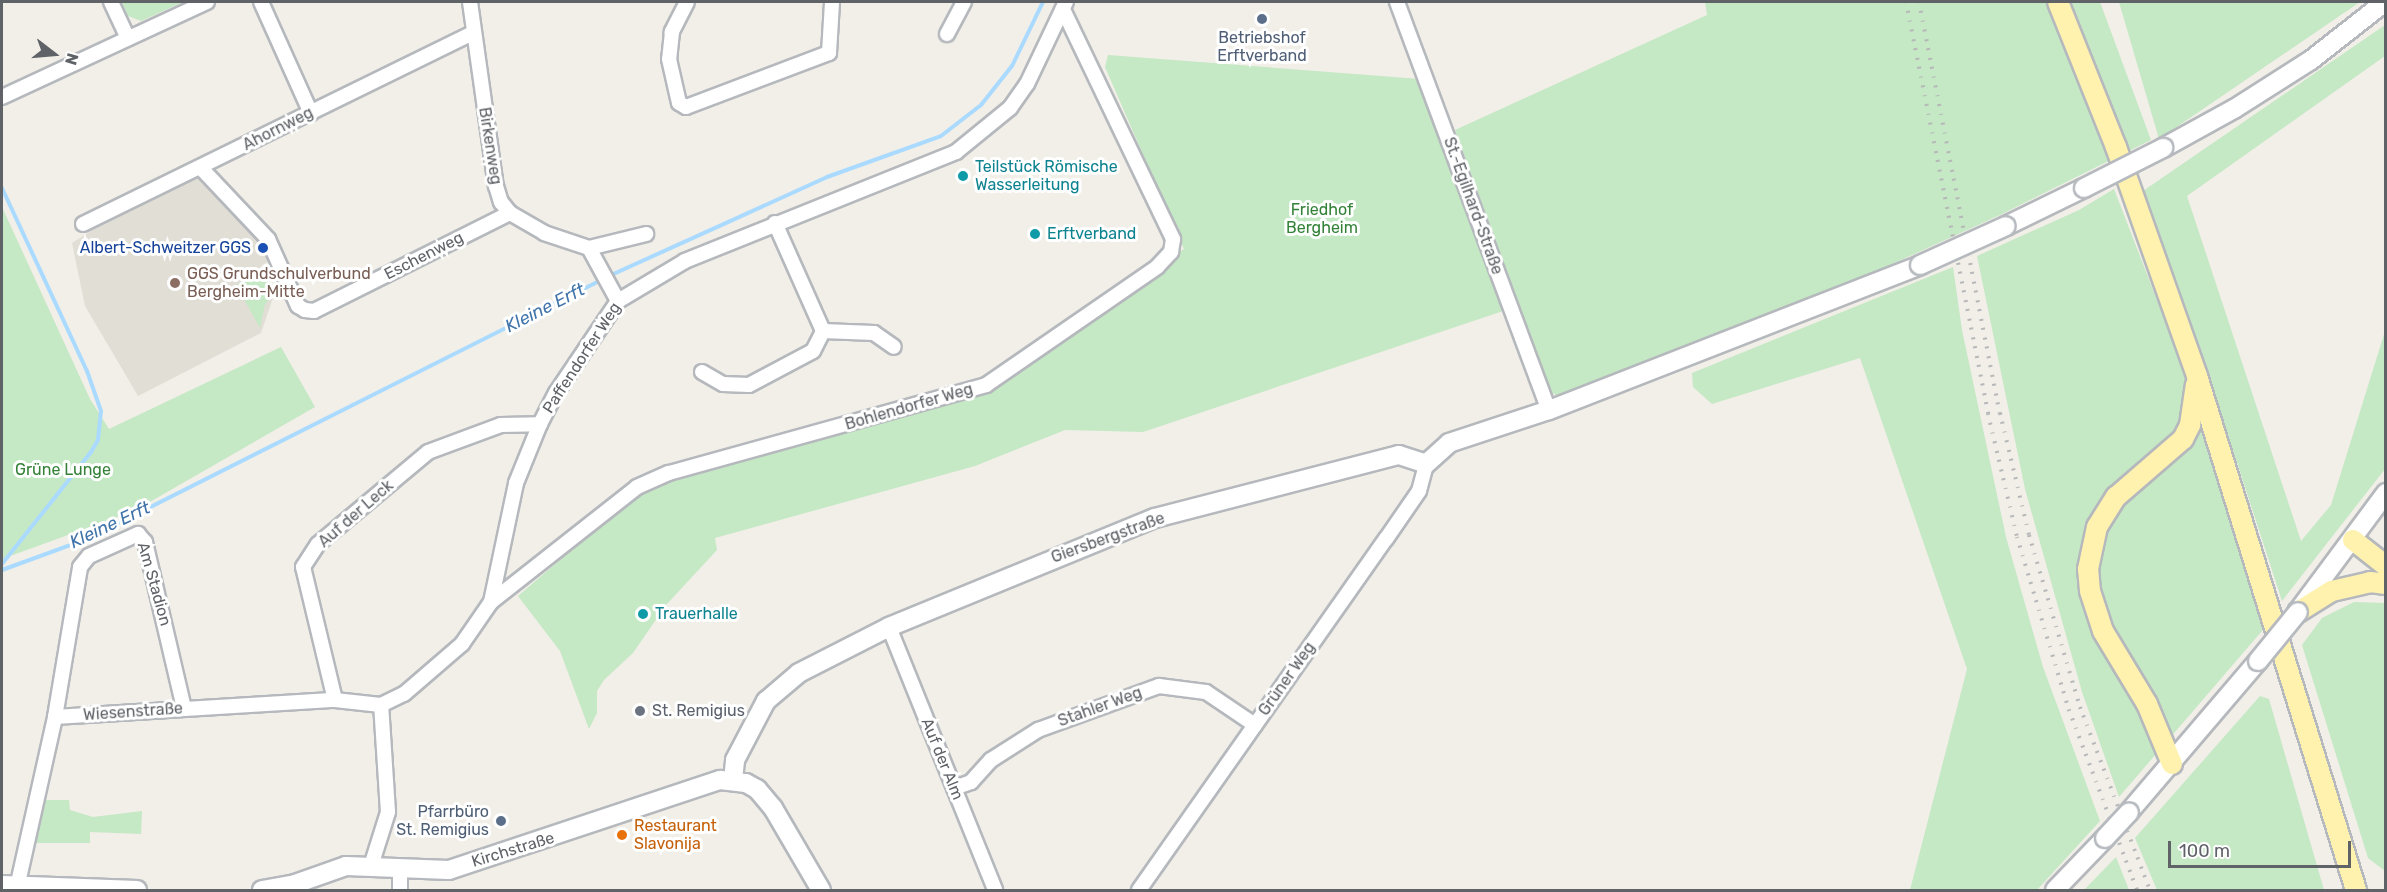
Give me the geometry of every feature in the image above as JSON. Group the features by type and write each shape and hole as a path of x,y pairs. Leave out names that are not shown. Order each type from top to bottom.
{"main road":[{"path":"2058,2 2116,147 2197,376 2356,891"},
{"path":"2172,764 2147,704 2103,631 2090,591 2088,569 2097,527 2116,497 2183,439 2190,425 2197,376"},
{"path":"2353,540 2385,566"},
{"path":"2298,612 2332,591 2370,582 2385,584"}],"street":[{"path":"111,2 128,38"},
{"path":"2,97 207,2"},
{"path":"261,2 311,112"},
{"name":"Birkenweg","path":"470,2 496,186 510,213"},
{"path":"687,2 672,32 669,59 679,103 686,107 829,53 832,2"},
{"path":"947,34 963,2"},
{"name":"St.-Egilhard-Straße","path":"1397,2 1549,410"},
{"path":"1426,464 1449,443 1549,410 1920,265 2006,226 2163,148 2234,109 2311,60 2385,2"},
{"name":"Paffendorfer Weg","path":"381,705 404,694 462,644 491,602 516,483 540,424 556,393 615,295 685,261 956,152 1010,108 1027,84 1064,5"},
{"name":"Bohlendorfer Weg","path":"491,602 638,487 669,473 986,385 1157,267 1171,252 1173,239 1064,5"},
{"name":"Ahornweg","path":"83,224 473,33"},
{"name":"Eschenweg","path":"201,168 268,239 298,306 314,311 510,213"},
{"path":"510,213 544,233 589,248 646,234"},
{"path":"776,223 823,331"},
{"path":"589,248 615,295"},
{"path":"823,331 874,333 894,347"},
{"path":"702,372 723,384 749,385 813,351 823,331"},
{"name":"Auf der Leck","path":"335,700 303,567 318,544 428,452 501,425 540,424"},
{"name":"Giersbergstraße","path":"733,780 735,760 765,701 799,673 889,627 1155,519 1399,455 1426,464"},
{"name":"Grüner Weg","path":"1139,890 1419,491 1426,464"},
{"path":"2055,891 2130,812 2258,661 2353,540 2385,493"},
{"name":"Am Stadion","path":"55,717 80,567 90,556 138,534 149,558 184,708"},
{"name":"Auf der Alm","path":"889,627 995,891"},
{"name":"Stahler Weg","path":"954,788 971,782 992,760 1038,730 1160,686 1206,692 1255,725"},
{"name":"Wiesenstraße","path":"55,717 335,700 381,705"},
{"path":"370,866 388,812 381,705"},
{"path":"55,717 10,884 136,891"},
{"name":"Kirchstraße","path":"262,891 295,884 346,866 400,870 449,870 720,780 733,780"},
{"path":"733,780 757,789 773,808 821,891"},
{"path":"400,870 400,891"}],"shaded area":[{"name":"GGS Grundschulverbund Bergheim-Mitte","path":"199,175 258,239 269,261 261,266 274,295 261,333 138,396 85,306 72,243 137,202"}],"green space":[{"path":"122,2 181,3 141,21 128,16"},
{"path":"1705,2 2100,2 2151,140 2000,215 1789,311 1559,397 1551,392 1455,130 1707,15"},
{"path":"2119,2 2360,2 2159,139"},
{"path":"2385,25 2385,56 2187,196 2301,541 2331,505 2385,331 2385,469 2282,601 2218,404 2143,191"},
{"name":"Friedhof Bergheim","path":"1108,55 1420,79 1506,310 1143,432 1065,430 975,466 715,538 717,550 666,605 633,653 604,680 597,691 597,713 589,729 560,651 518,596 624,505 659,485 980,395 1184,249 1105,67"},
{"path":"2114,189 2203,419 2268,624 2119,797 2082,692 2025,489 1977,256 2079,210"},
{"name":"Grüne Lunge","path":"2,207 90,399 109,429 281,347 315,407 134,511 2,559"},
{"path":"1953,267 1962,330 2006,537 2043,667 2100,821 2037,890 1910,890 1967,669 1860,358 1712,404 1693,387 1692,373"},
{"path":"263,272 274,295 265,304 260,328 236,285"},
{"path":"2354,602 2385,603 2385,871 2368,858 2302,645 2322,618"},
{"path":"2260,696 2269,699 2324,890 2157,890 2135,838"},
{"path":"45,800 69,800 70,810 93,817 142,811 141,834 90,832 90,843 34,843 37,820"},
{"path":"2116,857 2129,890 2084,890"}],"waterway":[{"name":"Kleine Erft","path":"609,276 827,177 941,136 981,105 1012,66 1043,2"},
{"name":"Kleine Erft","path":"2,188 87,371 101,411 98,440 91,452 2,564"},
{"name":"Kleine Erft","path":"2,570 87,539 603,279"}],"railway":[{"path":"1906,2 1988,414 2017,537 2069,710 2137,890"},
{"path":"1919,2 2000,413 2029,535 2080,707 2150,890"}],"place":[{"name":"Betriebshof Erftverband","path":"1262,19"},
{"name":"Teilstück Römische Wasserleitung","path":"963,176"},
{"name":"Erftverband","path":"1035,234"},
{"name":"Albert-Schweitzer GGS","path":"263,248"},
{"name":"GGS Grundschulverbund Bergheim-Mitte","path":"175,283"},
{"name":"Trauerhalle","path":"643,614"},
{"name":"St. Remigius","path":"640,711"},
{"name":"Pfarrbüro St. Remigius","path":"501,821"},
{"name":"Restaurant Slavonija","path":"622,835"}]}
